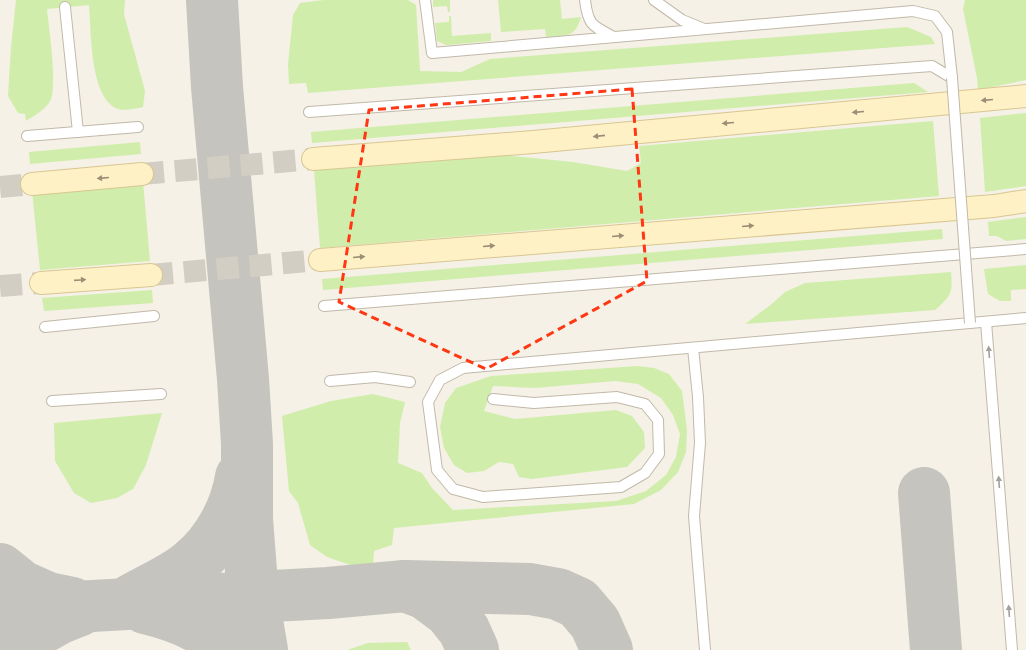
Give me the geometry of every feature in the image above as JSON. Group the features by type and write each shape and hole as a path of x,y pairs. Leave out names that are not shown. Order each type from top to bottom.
{"main road":[{"path":"313,159 533,142 1026,96"},
{"path":"32,184 142,174"},
{"path":"320,260 994,206 1026,201"},
{"path":"41,283 151,275"}],"lane":[{"path":"425,0 432,53 913,11 935,16 947,32 952,78 970,323"},
{"path":"584,0 592,26 614,37"},
{"path":"654,0 682,20 706,29"},
{"path":"65,7 78,132"},
{"path":"309,112 932,66 952,78"},
{"path":"27,136 138,127"},
{"path":"324,306 1026,249"},
{"path":"45,327 154,316"},
{"path":"493,400 534,403 617,397 645,404 658,420 659,454 645,473 621,487 483,496 453,488 437,470 428,402 440,380 464,368 1026,318"},
{"path":"986,322 1012,650"},
{"path":"693,348 698,397 700,443 694,516 705,650"},
{"path":"330,381 375,377 410,382"},
{"path":"52,401 161,394"}],"highlighted area":[{"path":"632,89 647,281 486,369 339,302 369,110"}],"green space":[{"path":"16,0 125,0 124,14 145,91 143,107 126,110 118,109 111,105 104,97 95,72 91,43 89,5 47,9 52,56 53,92 47,106 26,121 25,114 18,113 8,96"},
{"path":"324,0 408,0 416,5 420,71 461,72 490,59 907,27 931,37 935,44 308,93 306,83 289,84 288,64 293,15 300,3"},
{"path":"433,0 450,0 450,12 448,12 447,6 433,7"},
{"path":"498,0 560,0 562,19 581,17 576,29 564,36 546,37 545,29 501,32"},
{"path":"965,0 1026,0 1026,80 978,90 977,78 963,9"},
{"path":"449,16 451,16 452,36 491,33 491,41 446,45 437,41 435,23 449,22"},
{"path":"914,83 928,92 312,143 311,132"},
{"path":"1026,113 1026,186 985,192 980,118"},
{"path":"933,121 939,196 320,248 314,170 504,155 573,162 627,171 641,163 639,146"},
{"path":"140,142 141,154 30,164 29,152"},
{"path":"143,181 150,261 40,270 32,191"},
{"path":"1026,217 1026,239 1006,241 997,236 989,236 988,222"},
{"path":"942,229 943,239 323,290 322,279"},
{"path":"1026,265 1026,289 1011,290 1011,301 1000,301 988,294 984,269"},
{"path":"951,272 952,285 950,294 935,310 745,324 785,292 805,283"},
{"path":"152,290 153,303 44,311 42,298"},
{"path":"638,366 654,368 669,374 682,391 687,430 686,452 678,472 661,490 634,504 394,528 392,545 374,551 373,567 359,568 327,557 310,545 298,503 289,491 282,416 331,401 373,394 405,402 400,423 398,463 422,473 432,488 453,510 616,501 646,491 666,475 676,457 680,434 673,415 661,398 638,384 615,381 535,388 493,386 484,411 515,419 616,410 632,416 644,432 645,448 627,467 532,479 519,477 513,464 499,462 484,471 467,473 454,465 444,448 440,427 445,403 456,388 491,376"},
{"path":"162,413 146,465 133,489 117,498 91,503 74,493 55,461 54,423"},
{"path":"407,642 411,650 347,650 368,643"}],"taxiway":[{"path":"212,0 217,87 243,379 247,444 247,519 253,597 262,650"},
{"path":"131,600 171,579 186,569 210,546 218,536 230,513 239,489 241,477"},
{"path":"924,493 936,650"},
{"path":"0,569 21,586 48,598 72,603"},
{"path":"405,586 530,589 558,594 578,603 595,623 607,650"},
{"path":"0,611 328,593 405,586 426,594 449,611 464,630 473,650"},
{"path":"145,608 179,618 200,628 227,650"},
{"path":"15,650 42,628 60,618 80,610"}],"tunnel":[{"path":"142,174 313,159"},
{"path":"0,187 32,184"},
{"path":"151,275 320,260"},
{"path":"0,286 41,283"}]}
